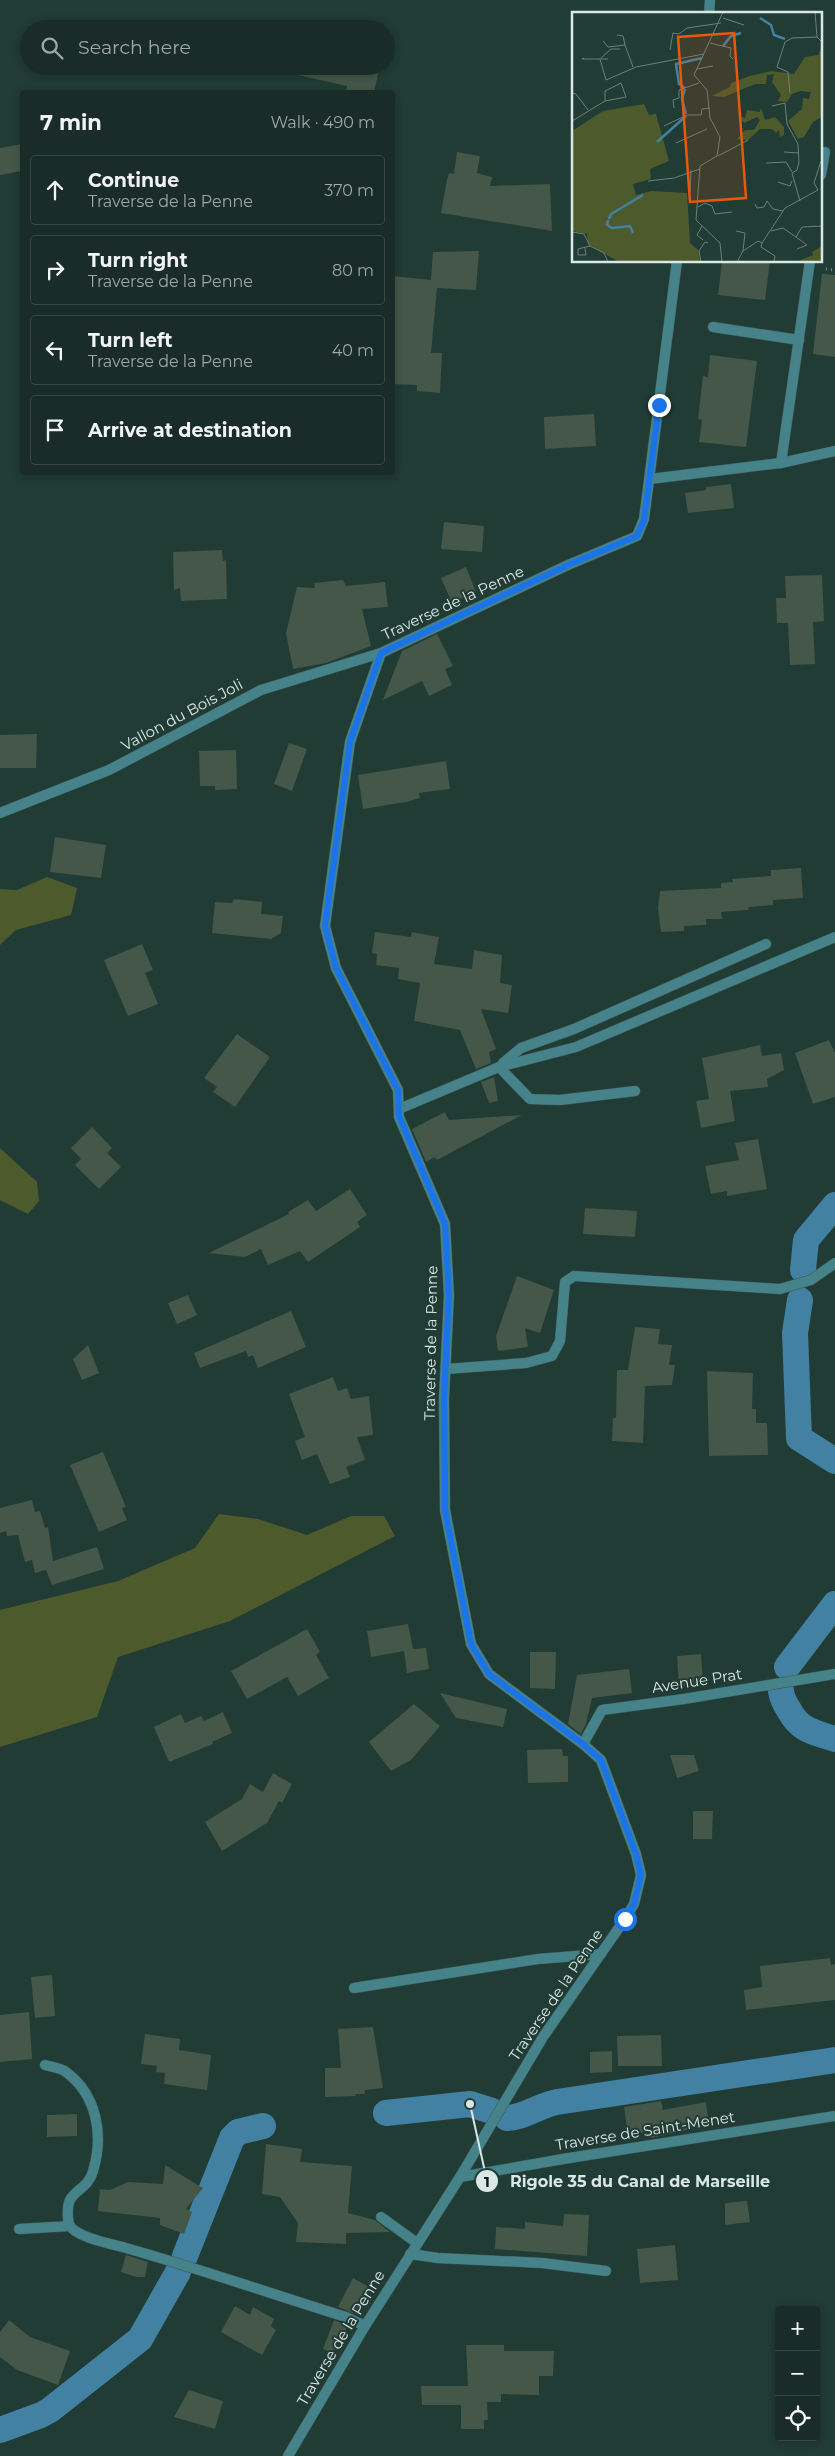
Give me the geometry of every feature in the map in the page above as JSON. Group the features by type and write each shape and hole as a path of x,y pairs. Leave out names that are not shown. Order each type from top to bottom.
{"street":[{"path":"822,169 825,152"},
{"name":"Traverse de la Penne","path":"288,2456 365,2326 460,2177 543,2038 634,1904 641,1875 636,1854 601,1760 583,1744 489,1674 471,1644 445,1510 446,1370 449,1295 445,1224 399,1116 398,1090 336,968 325,926 350,742 381,653 568,565 637,536 644,520 678,262"},
{"path":"782,463 810,262"},
{"path":"713,327 799,340"},
{"path":"650,479 782,463 835,450"},
{"name":"Vallon du Bois Joli","path":"0,813 109,770 261,690 381,653"},
{"path":"399,1110 499,1067 576,1047 835,937"},
{"path":"499,1067 521,1048 574,1029 766,944"},
{"path":"499,1067 530,1099 560,1100 635,1091"},
{"path":"446,1370 526,1363 552,1356 560,1341 565,1282 574,1276 780,1289 811,1280 835,1263"},
{"name":"Avenue Prat","path":"583,1744 602,1710 684,1699 835,1674"},
{"path":"354,1988 538,1959 601,1954"},
{"path":"45,2065 65,2071 83,2089 96,2112 97,2138 94,2171 87,2185 70,2200 68,2215 70,2226"},
{"name":"Traverse de Saint-Menet","path":"460,2177 835,2116"},
{"path":"380,2217 417,2243"},
{"path":"18,2229 70,2226 82,2235 346,2317 365,2326"},
{"path":"410,2254 438,2258 542,2263 606,2270"}],"green space":[{"path":"47,877 77,888 71,915 16,930 0,945 0,889 17,890"},
{"path":"0,1148 37,1182 39,1201 28,1214 0,1200"},
{"path":"219,1514 258,1519 307,1535 351,1516 384,1516 395,1536 230,1621 118,1657 97,1717 0,1747 0,1610 118,1581 195,1548"}],"building":[{"path":"298,75 378,75 374,90 346,90 347,86"},
{"path":"20,144 20,171 0,175 0,148"},
{"path":"457,152 480,156 477,173 492,177 490,186 550,184 552,231 441,213 449,173 454,174"},
{"path":"479,251 476,290 437,288 431,353 442,353 440,393 417,391 417,385 395,384 395,276 431,280 433,252"},
{"path":"722,262 770,262 765,300 718,295"},
{"path":"822,274 835,275 835,357 813,354"},
{"path":"710,355 757,361 746,447 699,442 702,420 698,419 703,376 708,377"},
{"path":"594,414 596,446 545,449 544,417"},
{"path":"731,484 734,508 688,513 685,493 706,490 706,487"},
{"path":"444,522 484,526 482,552 441,549"},
{"path":"222,550 223,561 226,560 227,599 181,601 180,588 174,590 173,552"},
{"path":"466,567 476,592 452,603 441,578"},
{"path":"822,575 824,621 813,622 815,664 790,665 788,623 777,623 776,598 786,598 785,576"},
{"path":"343,580 346,586 385,582 388,607 362,609 371,646 326,663 293,669 286,633 297,587 315,588 314,583"},
{"path":"437,634 453,666 445,669 452,685 429,696 422,681 383,700 402,651"},
{"path":"37,734 36,768 0,768 0,735"},
{"path":"289,743 307,749 292,791 274,784"},
{"path":"236,750 237,789 215,790 215,786 200,786 199,751"},
{"path":"446,761 450,789 419,793 420,798 406,802 363,809 358,775"},
{"path":"55,837 106,845 101,878 50,872"},
{"path":"801,868 803,898 773,900 773,905 749,907 748,910 721,912 722,919 706,919 706,925 684,926 684,931 661,932 658,909 660,891 721,888 721,883 733,882 732,879 771,876 771,870"},
{"path":"234,899 262,902 261,914 283,916 281,933 271,939 212,933 215,902 232,903"},
{"path":"375,932 411,937 412,932 439,937 434,964 472,969 474,950 502,955 500,983 512,985 508,1013 481,1009 496,1049 489,1052 491,1063 476,1069 460,1030 414,1021 420,983 398,979 399,968 376,965 377,954 372,953"},
{"path":"142,944 153,970 145,973 158,1004 128,1016 104,960"},
{"path":"237,1034 270,1057 235,1107 213,1092 217,1087 204,1078"},
{"path":"829,1040 835,1053 835,1097 813,1104 795,1053"},
{"path":"760,1045 762,1056 781,1053 784,1070 767,1079 768,1087 730,1091 735,1121 701,1128 696,1101 709,1099 702,1058"},
{"path":"494,1077 498,1101 489,1103 481,1082"},
{"path":"445,1112 449,1120 522,1115 437,1160 435,1157 426,1162 412,1129"},
{"path":"92,1127 112,1148 107,1153 121,1167 99,1189 75,1165 81,1159 71,1148"},
{"path":"758,1139 767,1189 727,1196 727,1191 711,1194 705,1166 739,1160 735,1143"},
{"path":"350,1189 367,1215 357,1222 360,1227 308,1262 300,1251 268,1265 261,1249 245,1257 209,1253 289,1214 288,1212 308,1200 316,1211"},
{"path":"585,1208 637,1211 635,1237 583,1234"},
{"path":"517,1276 554,1290 540,1333 525,1328 528,1347 498,1351 496,1336"},
{"path":"188,1295 197,1315 177,1324 168,1303"},
{"path":"291,1311 306,1347 258,1368 253,1355 248,1357 246,1351 200,1368 194,1353"},
{"path":"635,1327 660,1329 658,1344 672,1345 669,1365 675,1365 672,1385 645,1386 643,1443 612,1441 613,1418 616,1418 617,1370 628,1370"},
{"path":"88,1345 99,1373 82,1380 73,1359"},
{"path":"707,1371 753,1373 752,1409 756,1409 756,1423 767,1423 768,1455 709,1456"},
{"path":"333,1377 338,1391 347,1388 351,1399 369,1396 373,1435 357,1437 365,1460 346,1467 350,1477 330,1484 317,1454 302,1460 295,1441 305,1437 289,1394"},
{"path":"103,1452 126,1507 122,1508 127,1520 99,1532 70,1465"},
{"path":"32,1500 35,1512 40,1511 45,1528 48,1527 53,1561 97,1547 104,1569 52,1585 46,1570 35,1573 32,1560 25,1562 18,1535 7,1536 6,1531 0,1533 0,1508"},
{"path":"408,1624 413,1649 426,1648 429,1669 407,1673 404,1651 371,1657 367,1631"},
{"path":"307,1629 320,1652 316,1655 329,1678 298,1696 287,1677 247,1699 231,1671"},
{"path":"530,1652 556,1652 555,1689 530,1688"},
{"path":"701,1654 703,1684 679,1687 677,1656"},
{"path":"629,1669 632,1693 592,1698 586,1724 581,1734 568,1724 577,1675"},
{"path":"440,1693 507,1709 503,1727 456,1718"},
{"path":"414,1704 440,1726 411,1760 391,1771 369,1742"},
{"path":"223,1712 232,1733 212,1742 213,1744 169,1762 154,1727 181,1714 185,1723 201,1716 204,1721"},
{"path":"562,1749 563,1756 568,1756 568,1782 528,1783 527,1750"},
{"path":"670,1755 694,1755 699,1771 677,1778"},
{"path":"273,1773 292,1784 282,1803 279,1801 267,1823 222,1851 205,1822 242,1799 250,1784 263,1792"},
{"path":"693,1811 713,1811 712,1839 693,1839"},
{"path":"830,1958 831,1965 835,1964 835,2000 746,2010 744,1990 762,1987 760,1966"},
{"path":"52,1975 55,2016 35,2018 31,1977"},
{"path":"29,2012 32,2059 0,2062 0,2015"},
{"path":"373,2027 383,2088 365,2090 365,2094 355,2094 356,2096 325,2097 325,2068 341,2068 338,2029"},
{"path":"145,2034 180,2039 179,2050 211,2055 207,2090 164,2084 165,2073 156,2072 157,2066 141,2064"},
{"path":"661,2035 662,2066 618,2066 617,2036"},
{"path":"612,2051 612,2072 590,2073 590,2052"},
{"path":"661,2101 663,2110 706,2102 709,2125 651,2138 651,2131 628,2135 624,2107"},
{"path":"77,2114 77,2136 47,2137 47,2115"},
{"path":"266,2144 302,2149 300,2162 352,2166 348,2213 375,2220 390,2232 346,2233 346,2244 296,2242 298,2223 280,2197 262,2194"},
{"path":"165,2165 203,2188 186,2209 192,2212 184,2234 160,2225 160,2218 98,2211 100,2189 110,2190 128,2182 163,2184"},
{"path":"747,2201 750,2222 725,2225 725,2203"},
{"path":"564,2214 589,2215 587,2256 495,2249 496,2227 525,2229 525,2222 563,2226"},
{"path":"675,2245 678,2280 640,2283 637,2249"},
{"path":"126,2255 148,2262 145,2277 136,2277 121,2272"},
{"path":"353,2278 371,2288 355,2314 338,2307"},
{"path":"235,2306 250,2315 253,2307 274,2319 271,2326 276,2330 262,2355 221,2332"},
{"path":"9,2320 30,2337 70,2351 58,2385 17,2370 0,2357 0,2332"},
{"path":"334,2320 348,2326 332,2353 323,2349"},
{"path":"466,2345 504,2345 504,2351 554,2351 553,2376 539,2376 539,2395 501,2394 501,2402 487,2402 488,2420 484,2420 484,2429 461,2429 461,2405 422,2405 421,2386 468,2386"},
{"path":"189,2390 223,2401 215,2429 174,2417"}],"waterway":[{"path":"803,1270 806,1240 835,1205"},
{"path":"800,1300 795,1333 799,1438 835,1461"},
{"path":"787,1667 835,1604"},
{"path":"781,1691 783,1699 793,1717 803,1727 835,1739"},
{"path":"507,2118 519,2116 557,2102 835,2060"},
{"path":"386,2113 470,2104 492,2111"},
{"path":"185,2256 232,2138 238,2132 263,2126"},
{"path":"0,2430 50,2410 140,2339 178,2272"}],"place":[{"name":"Rigole 35 du Canal de Marseille","path":"470,2104"}],"route":[{"path":"625,1919 634,1904 641,1875 636,1854 601,1760 583,1744 489,1674 471,1644 445,1510 444,1398 449,1295 445,1224 399,1116 398,1090 336,968 325,926 350,742 381,653 568,565 637,536 644,520 659,405"}]}
